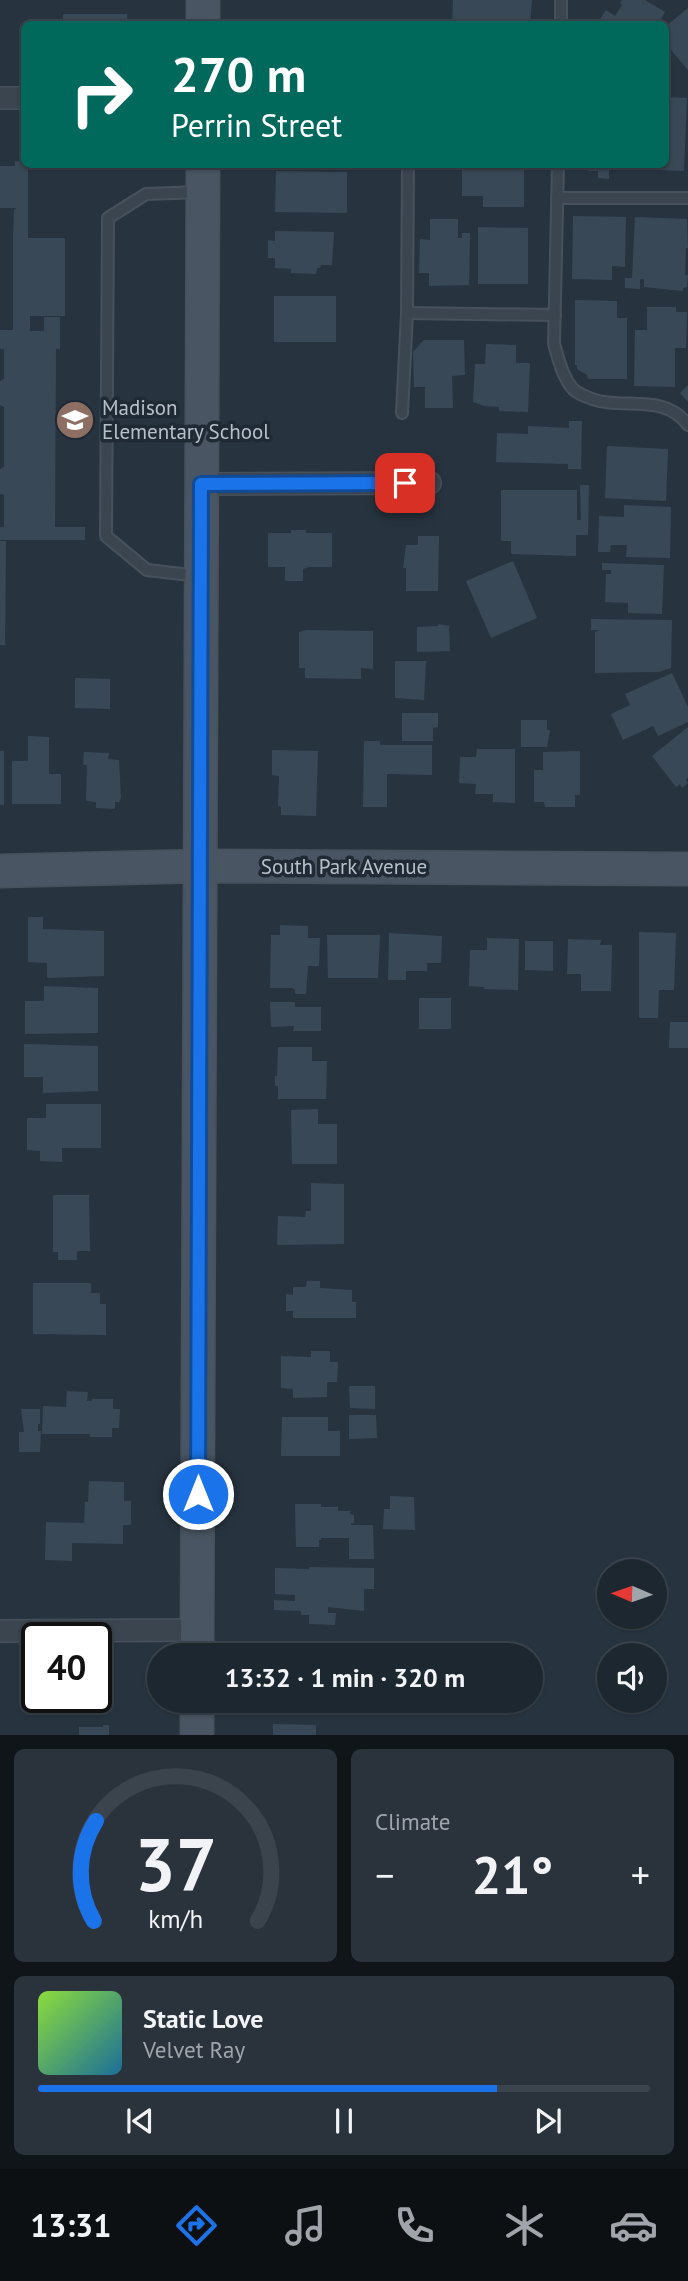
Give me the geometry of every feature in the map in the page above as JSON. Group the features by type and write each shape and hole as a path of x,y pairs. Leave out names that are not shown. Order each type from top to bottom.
{"street":[{"path":"203,0 203,21"},
{"path":"0,98 21,98"},
{"path":"0,1631 197,1643 203,178"},
{"path":"201,484 430,483"},
{"name":"South Park Avenue","path":"0,871 201,866 688,869"},
{"path":"197,1713 197,1735"}],"lane":[{"path":"561,0 561,21"},
{"path":"402,413 407,313 408,168"},
{"path":"558,168 554,344 562,371 575,392 600,403 656,404 680,414 688,425"},
{"path":"201,576 147,570 106,536 108,218 146,194 203,178"},
{"path":"557,198 688,198"},
{"path":"407,313 555,316"}],"building":[{"path":"453,0 532,0 530,21 452,21"},
{"path":"622,0 645,0 665,12 660,21 599,21 606,10 615,16 622,5"},
{"path":"688,8 688,70 669,48 669,24"},
{"path":"63,14 127,14 127,21 63,21"},
{"path":"669,97 687,98 684,171 630,169 669,168"},
{"path":"15,161 21,162 21,168 28,168 28,238 65,238 65,316 30,316 30,331 44,331 44,317 60,317 60,349 56,349 55,527 85,527 85,540 0,540 0,527 4,527 4,495 0,494 0,469 4,467 4,407 0,405 0,381 4,379 4,349 0,349 0,330 13,330 13,238 16,208 0,208 0,166 15,166"},
{"path":"462,168 524,168 524,207 483,207 483,196 462,196"},
{"path":"588,168 609,168 609,179 598,178 598,171 588,171"},
{"path":"276,171 347,172 347,213 275,212"},
{"path":"573,216 626,217 625,267 612,266 612,280 572,279"},
{"path":"635,217 687,219 685,275 688,275 687,287 683,288 683,291 644,287 644,279 640,279 640,289 625,288 625,278 632,278"},
{"path":"430,219 458,219 458,238 462,238 462,233 470,233 469,285 429,286 429,273 419,273 420,239 430,240"},
{"path":"478,227 528,228 528,284 478,284"},
{"path":"275,231 334,232 332,265 321,265 316,274 291,273 291,269 275,268 275,258 268,258 268,240 275,241"},
{"path":"274,296 336,296 336,342 274,342"},
{"path":"575,300 617,301 617,318 627,318 627,379 588,379 587,375 577,369"},
{"path":"647,307 676,307 676,312 687,312 686,348 675,348 675,387 634,386 635,330 647,330"},
{"path":"424,340 464,340 465,375 452,376 453,408 425,408 425,387 414,387 413,352"},
{"path":"486,344 516,345 516,363 530,363 528,412 499,411 499,407 473,402 475,364 485,364"},
{"path":"688,385 688,402 680,393"},
{"path":"569,421 582,421 581,469 568,469 568,464 496,462 497,433 528,434 528,426 569,428"},
{"path":"607,446 668,449 666,501 605,498"},
{"path":"580,485 589,485 588,535 576,535 576,556 511,554 511,541 501,541 501,490 577,490 577,520 581,520"},
{"path":"624,505 671,507 670,558 626,557 627,545 611,545 610,552 598,552 599,516 624,517"},
{"path":"291,530 332,533 332,567 309,567 303,569 303,581 285,581 285,567 268,567 268,533 291,533"},
{"path":"418,536 439,536 438,591 406,591 406,568 403,568 406,545 418,545"},
{"path":"0,541 6,541 5,645 0,645"},
{"path":"513,561 537,618 491,638 466,581"},
{"path":"602,563 664,565 662,614 628,613 628,603 605,602 606,574 611,574 611,570 602,570"},
{"path":"591,619 672,620 671,668 659,672 595,673 595,632 600,630 591,630"},
{"path":"438,624 449,626 450,651 417,652 417,627"},
{"path":"373,631 373,669 361,668 361,679 305,678 305,668 299,668 299,632"},
{"path":"395,661 426,661 424,700 395,698"},
{"path":"672,673 688,707 688,722 658,736 653,726 623,740 611,714 630,705 625,694"},
{"path":"75,678 110,679 110,709 75,708"},
{"path":"402,713 438,713 438,727 433,728 433,741 402,741"},
{"path":"521,720 547,720 547,730 550,730 547,747 521,747"},
{"path":"688,727 688,783 682,788 680,784 676,787 652,756"},
{"path":"28,736 49,737 49,774 61,774 61,804 12,804 12,761 28,761"},
{"path":"364,741 380,741 380,745 432,745 432,775 387,774 387,807 363,807"},
{"path":"477,749 515,749 515,803 493,802 493,794 475,794 476,784 459,783 460,757 476,757"},
{"path":"272,750 318,751 316,816 281,815 281,806 278,806 279,776 272,775"},
{"path":"0,751 4,751 4,805 0,805"},
{"path":"580,751 580,795 575,795 575,807 545,807 544,802 534,802 534,770 543,770 543,752"},
{"path":"84,752 109,753 108,759 119,760 121,798 119,802 115,802 115,809 96,808 96,802 86,801 87,765 83,765"},
{"path":"28,917 43,917 43,929 104,931 104,976 47,978 47,963 28,962"},
{"path":"280,925 308,926 308,938 320,938 319,966 308,966 306,994 295,994 292,988 270,988 271,935 280,935"},
{"path":"639,932 676,933 674,990 659,990 658,1018 639,1018"},
{"path":"389,933 442,936 441,963 427,963 427,971 406,971 406,980 388,980"},
{"path":"327,935 380,935 378,978 328,978"},
{"path":"487,938 519,939 518,990 469,986 470,950 487,950"},
{"path":"568,939 601,940 600,945 612,945 611,991 581,991 581,974 567,974"},
{"path":"525,941 553,941 553,971 525,970"},
{"path":"44,986 98,988 98,1033 25,1034 25,1001 44,1001"},
{"path":"419,998 451,998 451,1029 419,1029"},
{"path":"270,1002 295,1002 295,1007 321,1007 321,1031 293,1031 294,1026 271,1027"},
{"path":"670,1022 688,1022 688,1048 669,1048"},
{"path":"24,1044 98,1046 98,1091 43,1093 43,1077 24,1077"},
{"path":"278,1047 312,1047 312,1061 327,1061 326,1099 278,1099 275,1076"},
{"path":"46,1104 101,1104 101,1148 62,1148 62,1162 40,1161 40,1151 27,1150 27,1118 46,1118"},
{"path":"318,1109 318,1124 337,1124 337,1164 292,1164 291,1110"},
{"path":"311,1183 344,1184 344,1244 277,1245 278,1216 305,1217 306,1211 311,1211"},
{"path":"53,1195 89,1195 90,1251 77,1251 77,1260 58,1260 58,1252 53,1252"},
{"path":"307,1281 320,1281 320,1288 352,1290 352,1302 356,1302 356,1318 293,1318 293,1311 286,1311 286,1294 293,1295 293,1287 306,1287"},
{"path":"33,1283 91,1283 91,1293 100,1293 100,1304 106,1304 106,1335 33,1334"},
{"path":"311,1351 330,1351 330,1362 338,1362 337,1382 327,1382 327,1397 293,1398 293,1389 281,1388 281,1356 311,1357"},
{"path":"349,1386 375,1386 375,1409 350,1408"},
{"path":"67,1391 88,1392 87,1401 113,1399 113,1409 120,1409 119,1428 112,1428 112,1437 42,1434 43,1406 66,1407"},
{"path":"21,1409 40,1409 40,1452 19,1452 19,1432 24,1432"},
{"path":"349,1415 376,1415 377,1438 349,1439"},
{"path":"282,1417 328,1417 328,1431 340,1431 340,1456 281,1456"},
{"path":"89,1481 124,1482 124,1501 131,1501 131,1525 123,1525 123,1544 72,1543 72,1561 45,1560 46,1522 84,1523"},
{"path":"390,1496 414,1497 415,1530 383,1529 384,1509 390,1509"},
{"path":"295,1504 338,1507 338,1511 350,1511 350,1514 354,1515 354,1523 351,1525 373,1525 374,1559 349,1559 349,1538 321,1538 319,1547 296,1547"},
{"path":"275,1568 374,1568 374,1589 364,1589 364,1611 328,1607 328,1613 336,1613 335,1625 309,1624 309,1615 301,1615 301,1611 274,1610 274,1600 295,1601 295,1595 275,1594"},
{"path":"273,1724 316,1725 316,1735 273,1735"},
{"path":"109,1725 109,1735 79,1735 79,1727"}],"place":[{"name":"Madison Elementary School","path":"75,420"}],"route":[{"path":"198,1494 201,484 405,483"}]}
